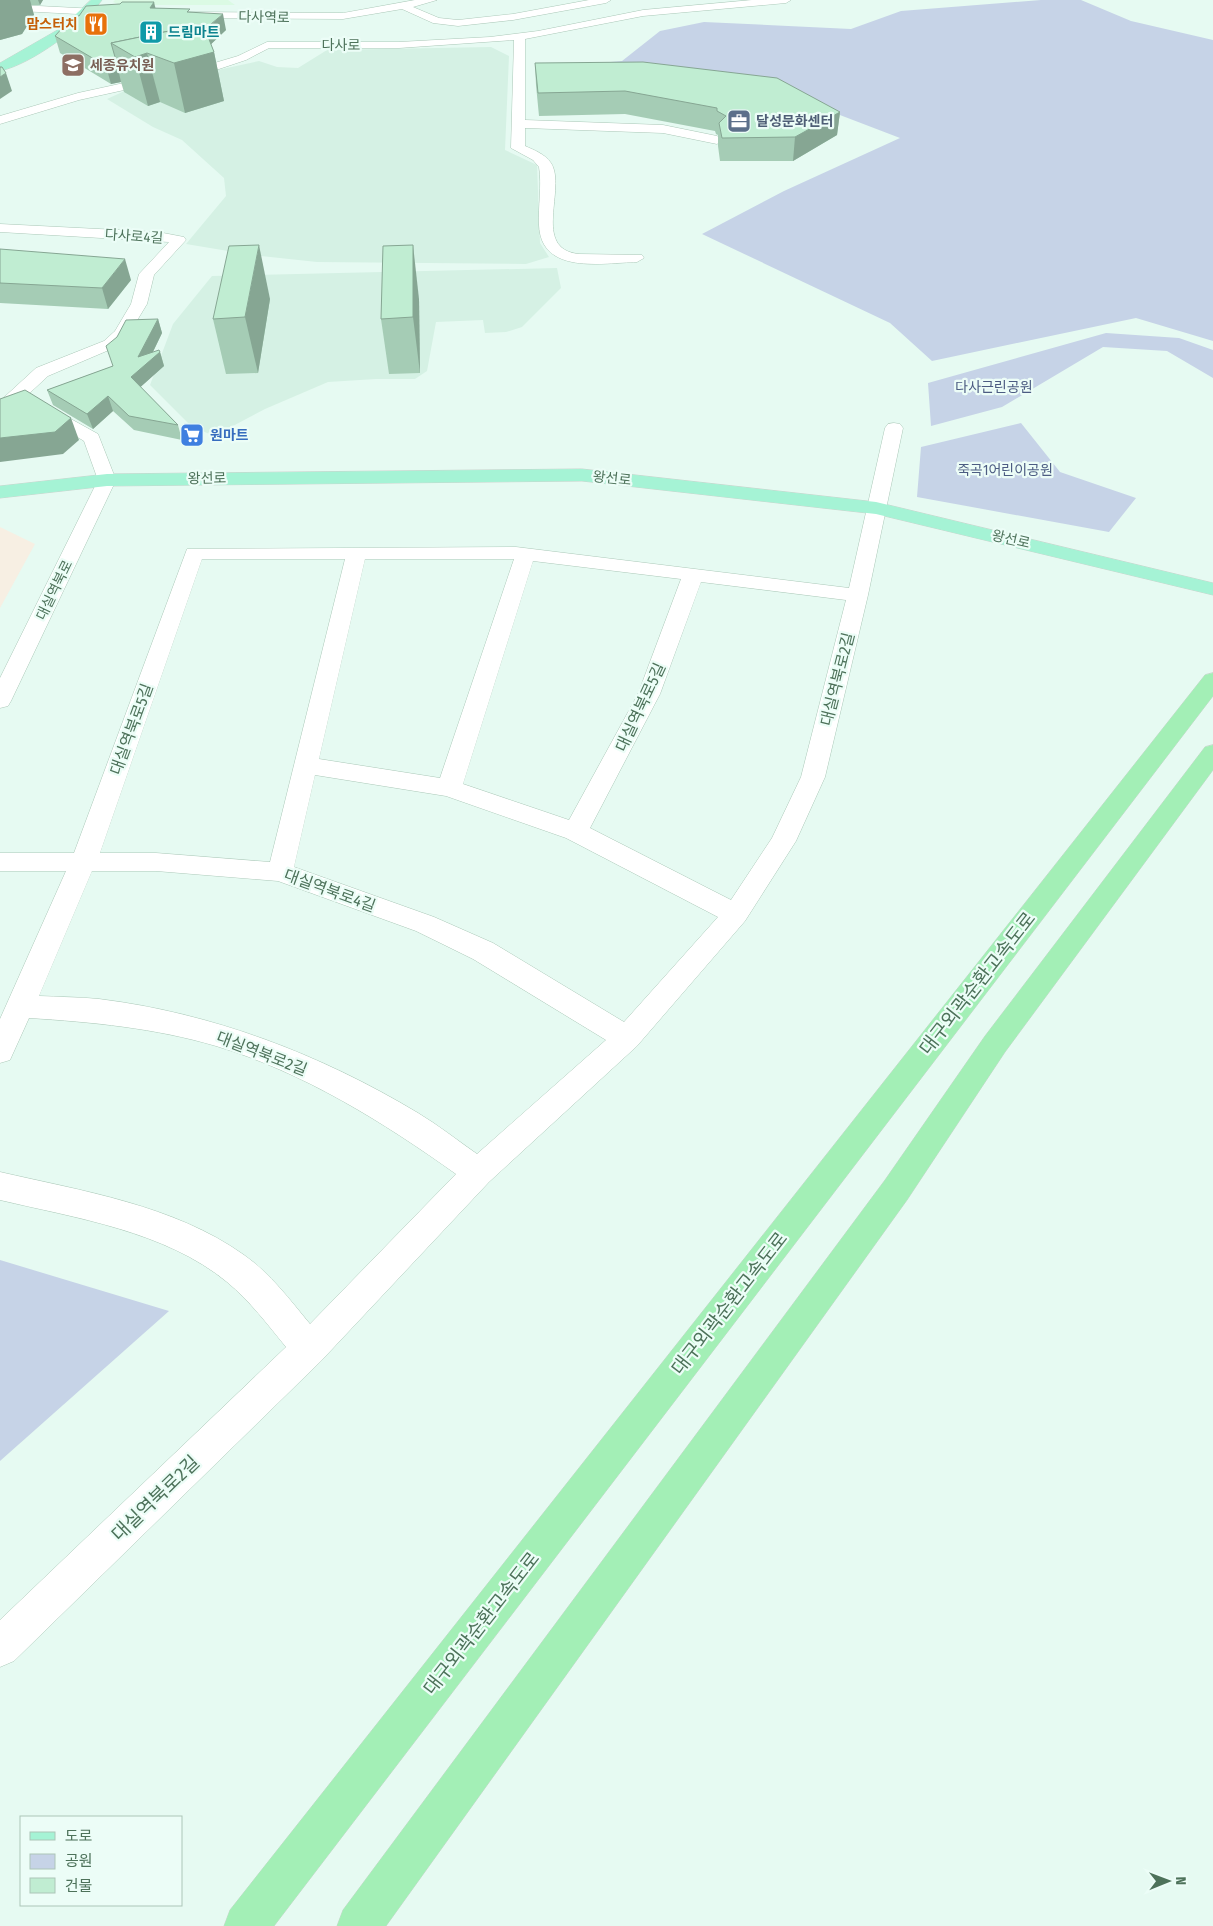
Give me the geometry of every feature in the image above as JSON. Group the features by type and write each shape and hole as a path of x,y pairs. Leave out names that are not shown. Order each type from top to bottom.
{"highway":[{"name":"대구외곽순환고속도로","path":"246,1926 1213,680"},
{"path":"359,1926 896,1190 995,1044 1213,753"}],"main road":[{"path":"51,21 64,12 72,0"},
{"path":"0,68 49,41 88,12 97,0"},
{"name":"왕선로","path":"0,492 107,480 582,475 876,508 1135,568 1213,589"}],"street":[{"name":"다사역로","path":"174,14 265,24 343,16 432,0"},
{"path":"402,3 437,21 458,23 512,17 606,0"},
{"path":"680,0 691,9"},
{"name":"다사로","path":"0,120 64,100 210,68 249,56 267,45 400,45 519,37 643,13 786,0"},
{"path":"246,3 265,24 267,45"},
{"path":"0,7 64,12 126,13"},
{"path":"519,37 518,148 541,160 546,167 544,217 552,247 563,256 637,258"},
{"path":"519,123 542,126 663,129 689,136 717,140"},
{"name":"다사로4길","path":"0,228 158,236 179,240 148,274 139,304 121,334 110,344 42,372 8,398"},
{"path":"0,411 8,398 35,404 92,438 107,480"},
{"name":"대실역북로2길","path":"0,1647 309,1348 478,1172 627,1038 736,914 783,841 813,777 858,595 894,428"},
{"name":"대실역북로","path":"0,701 107,480"},
{"name":"대실역북로5길","path":"0,1051 84,861 194,553 525,555 858,595"},
{"path":"280,872 356,554"},
{"path":"449,788 525,555"},
{"name":"대실역북로5길","path":"575,832 602,785 649,694 693,576"},
{"path":"306,765 449,788 575,832 736,914"},
{"name":"대실역북로4길","path":"0,862 156,862 280,872 425,924 483,950 627,1038"},
{"name":"대실역북로2길","path":"20,1006 99,1011 166,1023 215,1034 269,1052 315,1073 407,1122 478,1172"},
{"path":"0,1186 126,1216 190,1243 232,1265 263,1296 309,1348"}],"shaded area":[{"path":"115,0 228,0 235,5 120,5 113,2"},
{"path":"491,47 509,56 505,150 537,165 540,243 549,257 526,264 317,262 252,255 186,244 226,196 224,178 182,140 153,127 107,99 129,89 259,61 277,67 298,68 327,50"},
{"path":"557,268 561,288 522,327 506,332 485,333 483,320 436,322 427,371 415,379 328,382 265,409 214,436 191,426 150,385 173,324 212,276"},
{"path":"0,527 35,544 0,608"}],"green space":[{"path":"1041,0 1081,0 1131,21 1213,40 1213,341 1136,318 932,361 890,323 702,234 784,191 900,138 785,94 565,66 622,61 660,31 704,22 851,29 901,11"},
{"name":"다사근린공원","path":"1106,333 1179,338 1213,350 1213,378 1167,351 1103,347 1002,407 931,426 928,383"},
{"name":"죽곡1어린이공원","path":"1021,423 1060,472 1136,498 1109,532 917,497 921,447"},
{"path":"0,1260 169,1311 0,1461"}],"building":[{"path":"122,2 154,2 150,8 190,9 187,12 223,14 205,29 203,24 111,43 117,64 106,66 55,36 73,16 79,16 86,6 120,4"},
{"path":"203,24 214,52 174,63 147,53 135,57 111,43"},
{"path":"643,62 777,78 840,112 795,137 722,138 719,123 726,116 717,111 717,108 625,91 538,93 535,63"},
{"path":"0,67 6,73 0,77"},
{"path":"259,245 245,317 213,319 229,246"},
{"path":"413,245 413,317 381,319 383,246"},
{"path":"0,249 125,259 102,288 0,283"},
{"path":"158,319 138,357 159,350 160,352 131,377 178,425 129,416 108,396 87,414 47,390 113,366 106,346 117,337 126,320"},
{"path":"25,390 71,418 55,432 0,438 0,399"}],"place":[{"name":"맘스터치","path":"96,24"},
{"name":"드림마트","path":"151,32"},
{"name":"세종유치원","path":"73,65"},
{"name":"달성문화센터","path":"739,121"},
{"name":"원마트","path":"192,435"}]}
